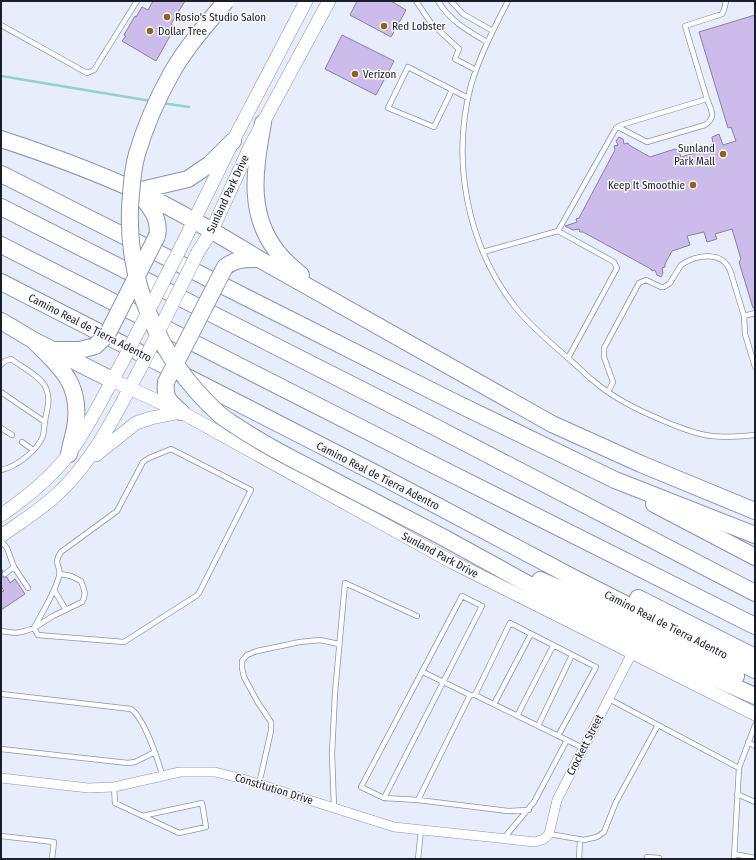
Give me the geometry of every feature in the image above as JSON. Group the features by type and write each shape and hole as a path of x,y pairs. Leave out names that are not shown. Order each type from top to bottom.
{"highway":[{"path":"226,1 186,50 171,74 152,114 137,155 133,173 129,222 135,270 142,300 153,328 172,359 195,389 219,414 249,435 284,455 448,540 635,643 755,696"},
{"path":"263,123 256,157 254,181 257,204 263,228 273,246 285,260 327,297"},
{"path":"1,139 52,156 137,192 212,230 259,259 552,424 641,464 755,510"},
{"path":"137,192 188,179 210,164 233,141"},
{"path":"1,174 450,400 615,480 755,535"},
{"path":"52,350 80,350 95,346 107,335 157,236 159,228 158,220 153,210 137,192"},
{"path":"1,206 435,427 755,593"},
{"path":"1,245 755,626"},
{"path":"181,412 168,400 165,390 166,382 225,267 233,261 242,259 259,259"},
{"name":"Camino Real de Tierra Adentro","path":"1,282 379,475 574,578 755,670"},
{"path":"1,320 33,340 112,380"},
{"path":"33,340 61,368 70,380 76,406 76,421 69,454"},
{"path":"379,475 507,533 755,656"},
{"path":"615,480 664,510 755,557"},
{"path":"448,540 566,591 723,670 755,684"}],"main road":[{"name":"Sunland Park Drive","path":"1,515 33,492 47,478 69,454 85,428 124,359 195,221 233,141 306,1"},
{"name":"Sunland Park Drive","path":"1,536 53,498 84,465 98,445 140,369 198,252 212,230 251,145 329,1"},
{"name":"Sunland Park Drive","path":"112,380 181,412 452,562 755,714"},
{"path":"84,465 136,423 151,418 181,412"}],"street":[{"name":"Crockett Street","path":"546,836 557,800 632,653"},
{"name":"Constitution Drive","path":"1,778 88,788 114,787 180,772 215,772 259,784 394,827 535,842 546,836"}],"lane":[{"path":"1,25 87,73 94,70 137,1"},
{"path":"416,1 431,23 459,49 455,59 476,70"},
{"path":"438,1 445,12 455,22 487,42"},
{"path":"451,1 463,14 492,31"},
{"path":"508,1 492,31 476,70 468,98 462,153 464,182 472,220 483,252 501,286 531,325 608,392 626,403 660,419 694,432 718,436 755,435"},
{"path":"618,126 647,142 705,125 711,121 713,116 685,26 722,14 726,1"},
{"path":"452,90 434,127 388,108 408,67 468,98"},
{"path":"558,231 613,131 618,126 707,99"},
{"path":"483,252 558,231 614,262 617,268 568,358"},
{"path":"608,392 613,382 604,357 604,348 635,289 642,281 646,280 664,288 670,283 681,265 704,256 715,256 728,266 744,316 745,334 755,367"},
{"path":"744,316 755,313"},
{"path":"1,365 5,361 11,359 43,381 49,403 43,436 33,450 21,461 8,469 1,470"},
{"path":"1,392 45,422"},
{"path":"1,428 12,435"},
{"path":"22,442 33,450"},
{"path":"171,449 251,490 198,593 129,641 120,643 38,635 34,628 54,590 60,574 56,563 61,552 117,511 143,462 149,458 171,449"},
{"path":"1,541 6,548 14,567 28,588"},
{"path":"5,574 14,567"},
{"path":"1,631 16,633 34,628 53,616 82,602 85,598 85,593 81,581 78,578 60,574"},
{"path":"334,808 332,754 335,694 345,583 417,616"},
{"path":"54,590 66,610"},
{"path":"384,798 482,606 462,596 361,787 384,798 418,800 508,811 529,810"},
{"path":"418,800 510,624 596,667 558,736"},
{"path":"494,704 531,634"},
{"path":"259,784 271,731 271,722 257,701 244,677 242,661 247,654 300,642 320,640 339,644"},
{"path":"517,716 553,646"},
{"path":"538,726 572,655"},
{"path":"422,672 494,704 584,748"},
{"path":"1,694 131,709 137,715 155,752 162,775"},
{"path":"609,699 739,768"},
{"path":"546,836 584,840 597,837 604,832 616,802 658,725"},
{"path":"755,725 739,768 734,857 755,858"},
{"path":"504,838 529,810 567,740"},
{"path":"748,742 755,746"},
{"path":"1,749 128,763 135,762 155,752"},
{"path":"114,787 115,803 142,816 179,833 206,827 202,803 142,816"},
{"path":"737,794 755,802"},
{"path":"418,859 421,830"},
{"path":"1,836 54,842 52,859"},
{"path":"579,859 580,840"},
{"path":"647,859 647,857 659,858"}],"building":[{"name":"Dollar Tree","path":"153,1 185,1 171,24 175,27 156,61 122,41 126,36 124,35 135,16 136,17 142,7 148,10"},
{"name":"Red Lobster","path":"357,1 391,1 406,10 391,37 350,15"},
{"name":"Sunland Park Mall","path":"755,15 755,308 753,308 739,262 741,259 732,229 715,234 717,239 707,242 704,232 687,236 690,245 672,251 665,264 665,267 662,268 663,273 661,277 657,275 655,270 652,271 651,269 583,232 580,232 579,229 573,230 565,226 577,222 576,219 579,218 615,150 614,146 618,145 616,141 619,137 623,139 624,144 628,143 650,157 675,149 679,151 681,157 712,148 712,137 719,134 723,145 736,141 731,127 728,128 699,32"},
{"path":"342,35 394,61 376,95 325,69"},
{"path":"1,574 2,577 7,577 10,583 15,579 25,594 1,610 1,592 4,591 1,586"}],"waterway":[{"path":"1,76 151,101"},
{"path":"162,103 189,107"}],"place":[{"name":"Rosio's Studio Salon","path":"167,17"},
{"name":"Red Lobster","path":"384,26"},
{"name":"Dollar Tree","path":"150,31"},
{"name":"Verizon","path":"355,74"},
{"name":"Sunland Park Mall","path":"723,154"},
{"name":"Keep It Smoothie","path":"693,185"}]}
